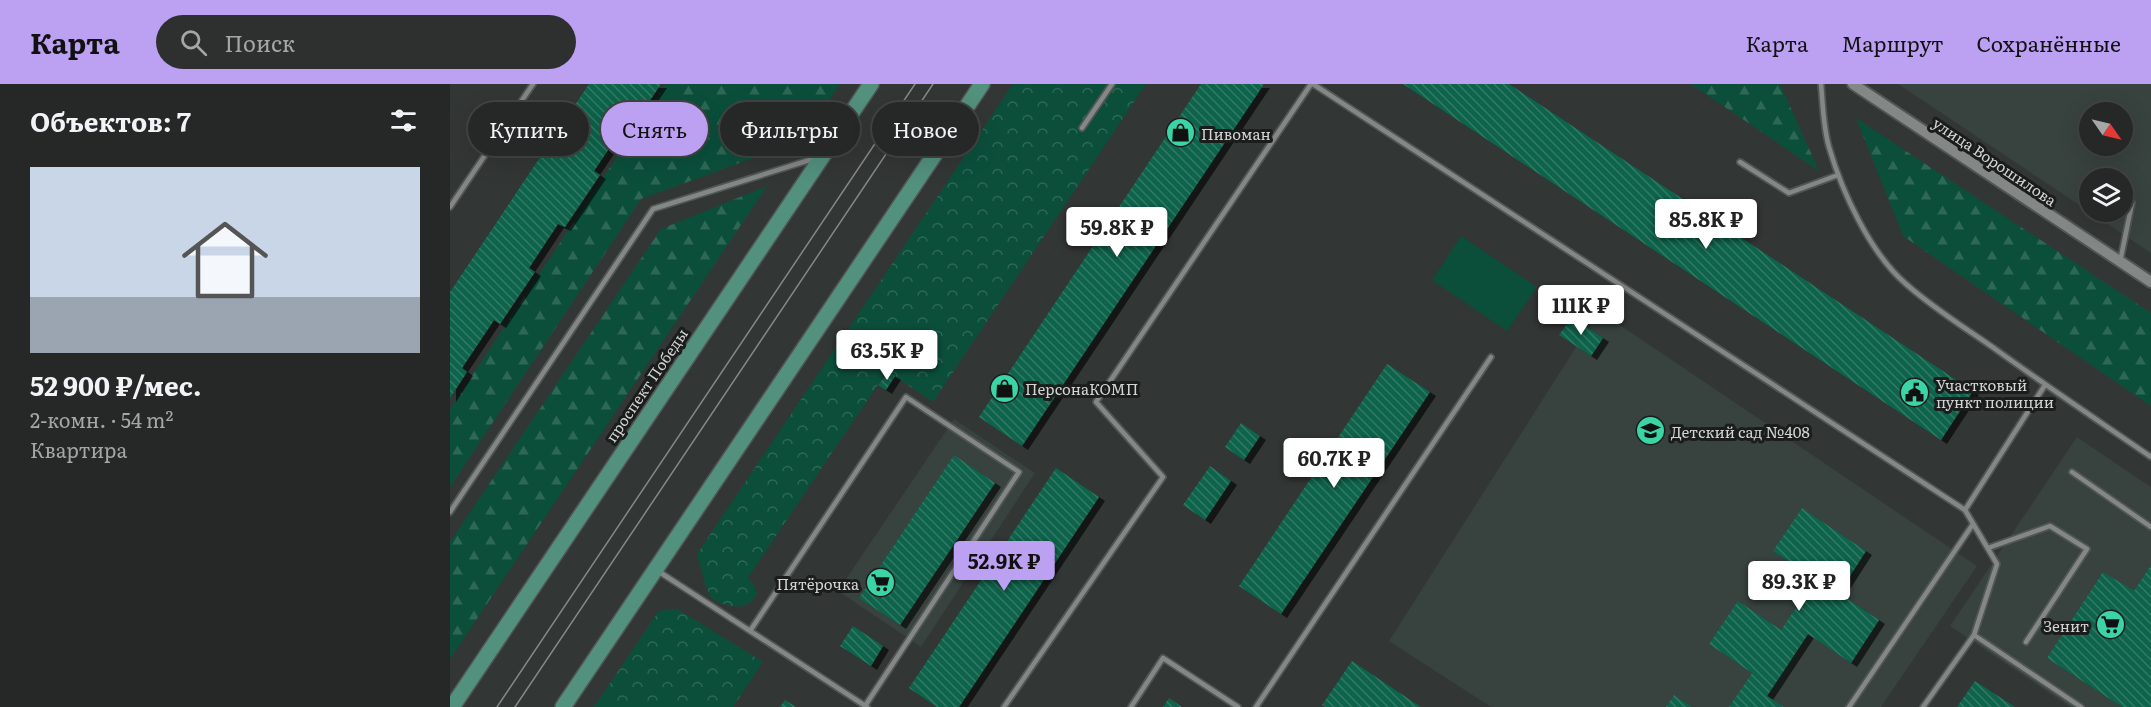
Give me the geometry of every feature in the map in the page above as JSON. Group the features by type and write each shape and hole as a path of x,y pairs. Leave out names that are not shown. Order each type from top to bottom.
{"main road":[{"name":"проспект Победы","path":"859,102 871,84"},
{"path":"563,707 982,84"},
{"name":"проспект Победы","path":"452,707 822,156"}],"street":[{"name":"улица Ворошилова","path":"1853,84 2151,282"}],"lane":[{"path":"450,207 533,84"},
{"path":"1082,128 1112,84"},
{"path":"1004,707 1162,477 1096,402 1312,84 1965,510 1997,564 1974,636 1923,707"},
{"path":"1821,84 1828,146 1838,175 1857,219 1878,252 1904,283 2045,385 2151,457"},
{"path":"450,512 653,209 822,156"},
{"path":"1740,162 1789,193 1838,175"},
{"path":"2120,262 2128,222"},
{"path":"1256,707 1491,357"},
{"path":"1965,510 2045,385"},
{"path":"656,569 750,631 866,706 1019,472 906,397 750,631"},
{"path":"2072,472 2151,527"},
{"path":"1849,707 1973,524"},
{"path":"1988,548 2050,526 2087,549 2026,642"},
{"path":"1974,636 2081,707"},
{"path":"1131,707 1163,658 1238,707"}],"shaded area":[{"path":"1898,84 2151,84 2151,253 2105,222 2133,222 2133,168 2079,168 2079,205"},
{"name":"Детский сад №408","path":"1599,311 1977,566 1881,707 1491,707 1389,641"},
{"path":"954,419 1035,473 921,647 838,591"},
{"path":"2077,437 2151,487 2151,707 2070,707 1950,626"}],"green space":[{"path":"665,84 840,84 828,102 720,102 720,156 758,156 641,199 450,487 450,409 617,156 708,156 708,102 653,102"},
{"path":"1013,84 1146,84 933,402 887,371 747,579 754,584 757,595 742,606 730,606 712,599 706,587 697,554 965,156 979,156 979,135"},
{"path":"1691,84 1780,84 1819,171"},
{"path":"1856,118 2151,313 2151,406 1903,236"},
{"path":"767,186 450,659 450,542 661,229"},
{"path":"1461,236 1537,287 1507,331 1432,280"},
{"path":"667,609 679,610 763,662 733,707 594,707 658,612"}],"building":[{"path":"589,84 661,84 649,102 601,102 601,156 604,156 594,171 600,175 565,227 558,224 529,268 535,272 500,324 494,320 462,368 467,372 450,398 450,292 541,156 589,156 589,102 577,102"},
{"path":"1201,84 1264,84 1022,446 979,417"},
{"path":"1403,84 1509,84 1973,391 1941,440"},
{"path":"1572,317 1603,338 1591,356 1559,335"},
{"path":"1387,364 1430,392 1281,614 1239,586"},
{"path":"888,372 895,376 886,390 878,385"},
{"path":"1241,423 1260,436 1244,460 1225,447"},
{"path":"954,455 995,483 900,625 859,598"},
{"path":"1210,466 1231,481 1205,520 1183,505"},
{"path":"1056,468 1099,497 959,707 937,707 909,688"},
{"path":"1802,508 1866,551 1839,593 1879,620 1851,663 1808,634 1767,696 1784,707 1729,707 1752,673 1709,644 1738,601 1781,630 1815,579 1773,551"},
{"name":"Зенит","path":"2151,565 2151,707 2122,707 2047,658 2103,572 2134,591"},
{"path":"853,626 883,646 871,666 840,646"},
{"path":"1352,661 1421,707 1326,707 1322,705"},
{"path":"1975,681 2015,707 1957,707"},
{"path":"1674,695 1692,707 1666,707"},
{"path":"1169,698 1182,707 1163,707"},
{"path":"785,700 796,707 780,707"}],"tram line":[{"path":"497,707 915,84"},
{"path":"515,707 933,84"}],"place":[{"name":"Пивоман","path":"1180,133"},
{"name":"ПерсонаКОМП","path":"1004,388"},
{"name":"Участковый пункт полиции","path":"1915,393"},
{"name":"Детский сад №408","path":"1650,431"},
{"name":"Пятёрочка","path":"880,583"},
{"name":"Зенит","path":"2110,625"}]}
